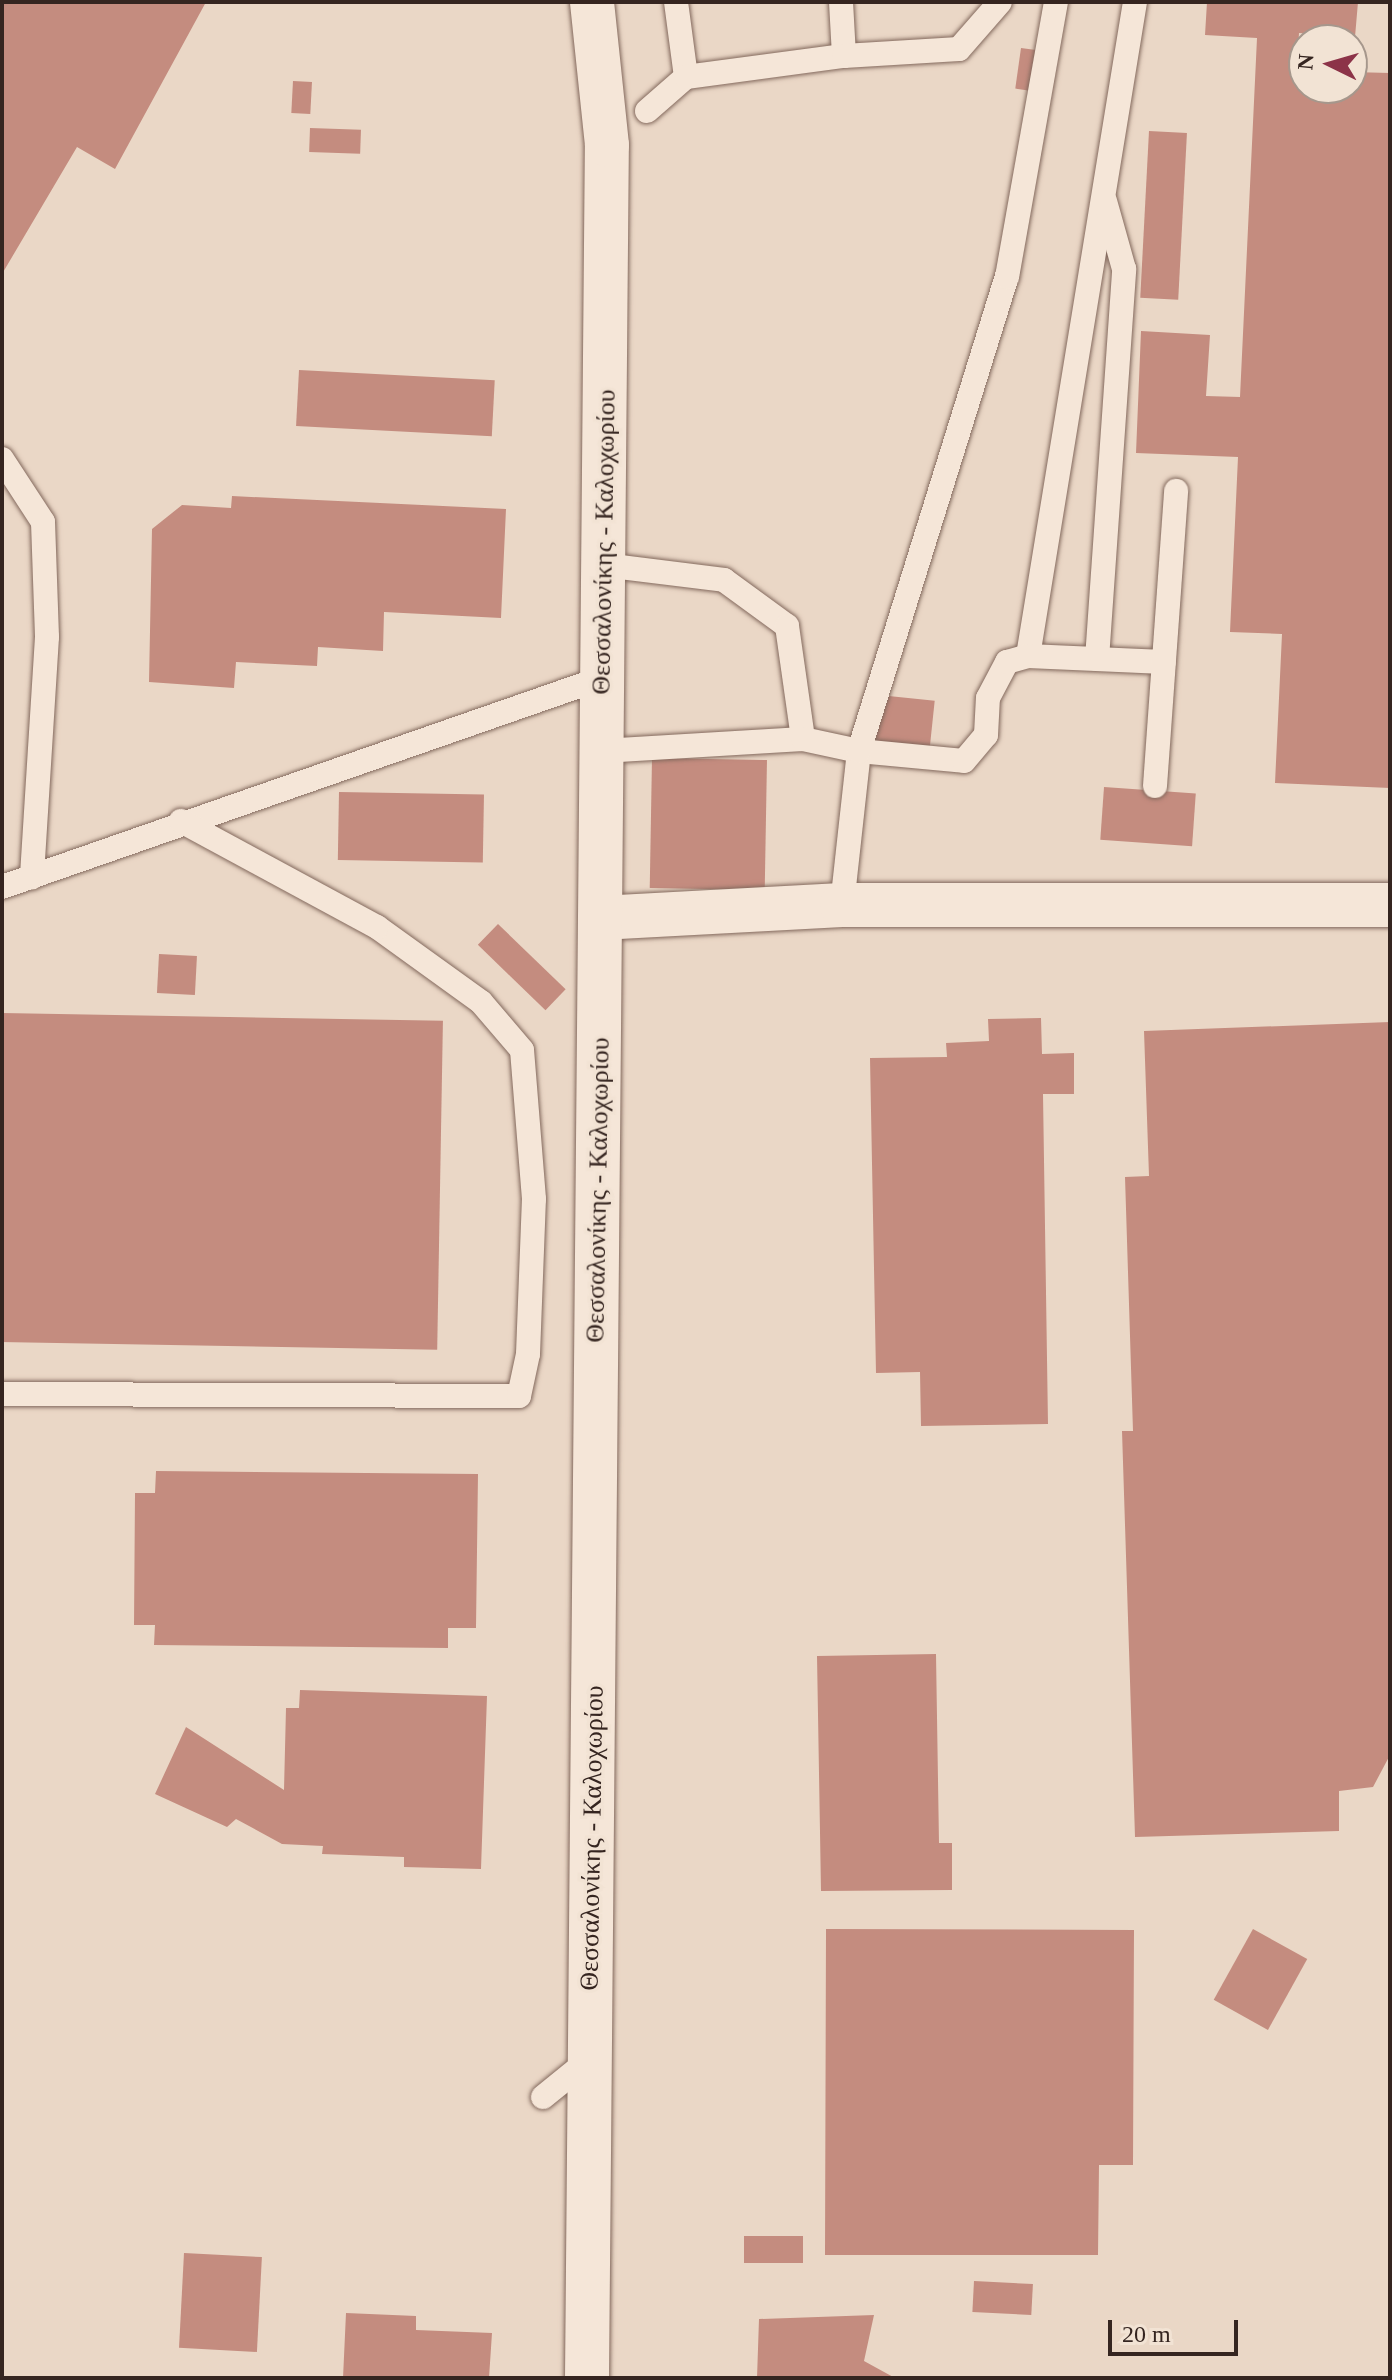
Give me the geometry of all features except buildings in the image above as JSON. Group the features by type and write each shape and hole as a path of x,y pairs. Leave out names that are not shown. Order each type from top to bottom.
{"main road":[{"name":"Θεσσαλονίκης - Καλοχωρίου","path":"587,2378 607,145 592,2"},
{"path":"600,918 842,905 1390,905"}],"lane":[{"path":"676,2 686,77"},
{"path":"841,2 844,56"},
{"path":"647,111 686,77 844,56 959,49 1000,2"},
{"path":"842,905 859,751 1007,277 1056,2"},
{"path":"1028,656 1135,2"},
{"path":"1097,659 1124,269 1104,197"},
{"path":"2,459 43,522 47,637 32,878"},
{"path":"1155,786 1176,491"},
{"path":"604,565 724,580 787,626 803,739"},
{"path":"602,751 803,739 859,751 964,761 986,735 988,698 1007,662 1028,656 1164,662"},
{"path":"2,887 181,821 602,678"},
{"path":"2,1394 519,1396 528,1354 534,1199 522,1050 481,1002 377,927 181,821"},
{"path":"543,2097 590,2059"}]}
